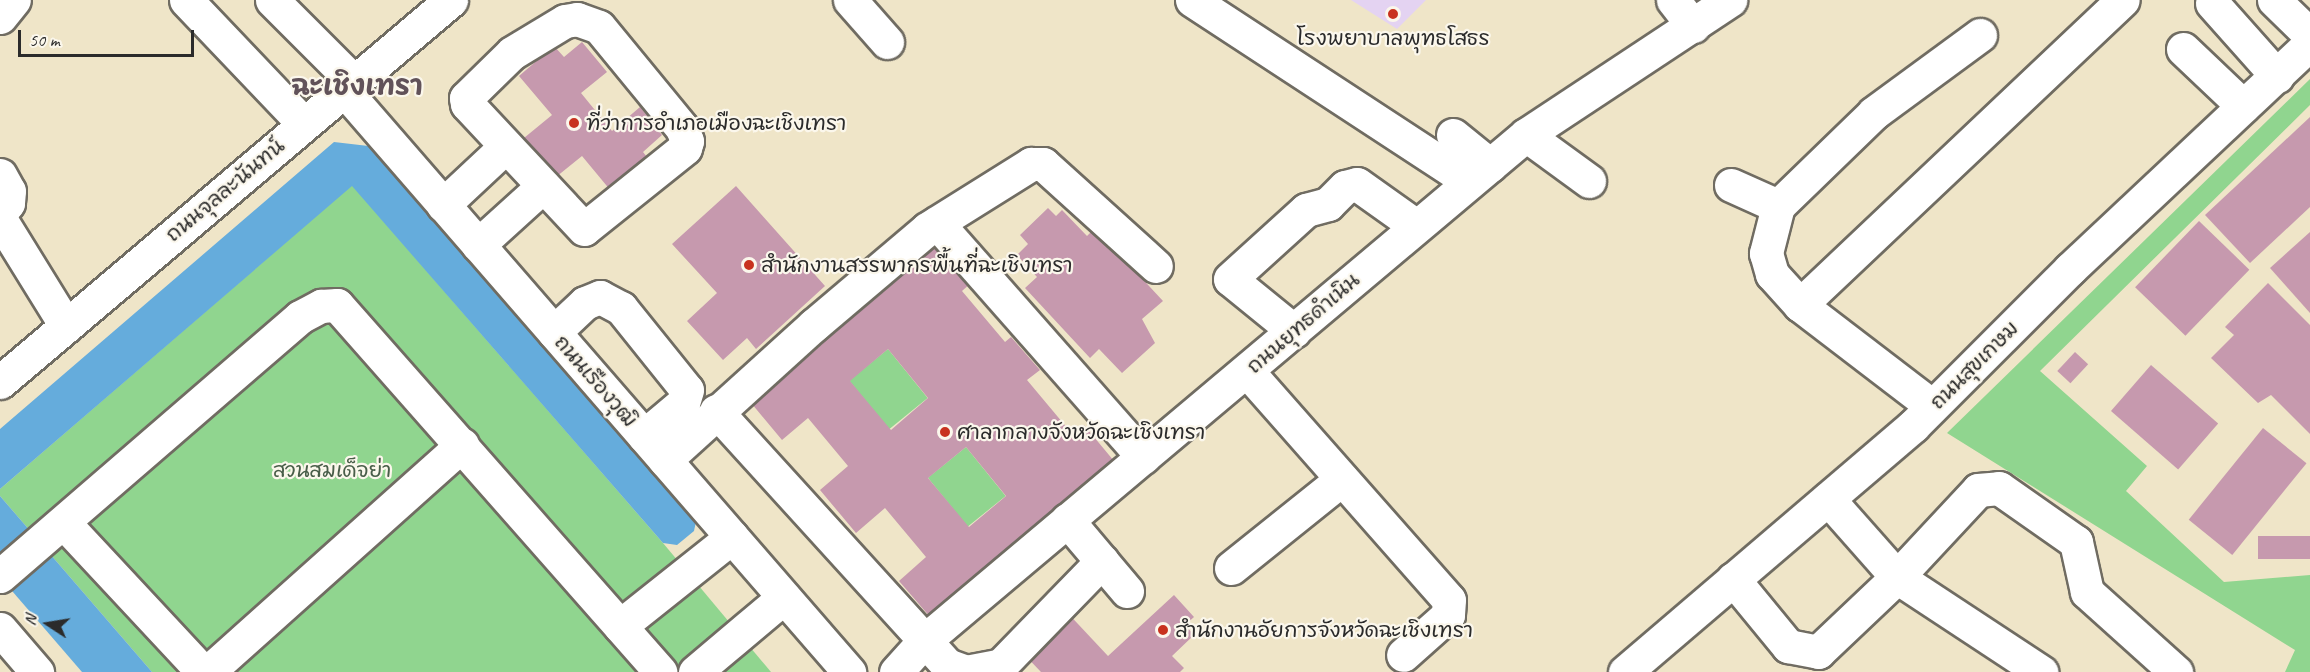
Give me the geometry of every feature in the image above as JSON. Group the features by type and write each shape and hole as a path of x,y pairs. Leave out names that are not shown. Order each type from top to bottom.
{"street":[{"path":"0,17 14,0"},
{"name":"ถนนเรืองวุฒิ","path":"272,0 349,86 443,205 849,672"},
{"path":"1192,0 1479,173"},
{"path":"1673,0 1693,26"},
{"name":"ถนนยุทธดำเนิน","path":"896,672 924,640 1526,135 1730,0"},
{"path":"1800,305 2123,0"},
{"path":"2274,0 2310,35"},
{"name":"ถนนจุลละนันทน์","path":"0,382 447,1"},
{"path":"854,2 887,42"},
{"path":"194,3 303,124"},
{"path":"2212,3 2277,76"},
{"path":"577,19 599,27 686,136 686,148 589,228 578,227 543,186 467,104 466,94 512,53 565,21 577,19"},
{"path":"1932,406 1800,305 1772,274 1766,253 1778,206 1874,113 1980,34"},
{"name":"ถนนสุขเกษม","path":"1633,669 1932,406 2070,269 2310,44"},
{"path":"2183,49 2243,106"},
{"path":"1453,135 1479,173"},
{"path":"1526,135 1589,181"},
{"path":"443,205 506,146"},
{"path":"655,448 716,411 937,223 1018,170 1043,164 1156,266"},
{"path":"0,175 9,191 9,203 0,213"},
{"path":"1294,331 1230,279 1306,210 1328,204 1345,187 1357,184 1416,226"},
{"path":"1731,185 1778,206"},
{"path":"478,245 543,186"},
{"path":"0,219 66,326"},
{"path":"937,223 1143,457"},
{"path":"554,332 585,303 600,297 621,308 687,390 683,403 655,448"},
{"path":"0,576 300,317 321,306 337,305 347,313 660,672"},
{"path":"1247,371 1449,600 1448,615 1403,655"},
{"path":"716,411 947,665 966,672 1000,665 1102,561"},
{"path":"208,672 462,445"},
{"path":"1231,568 1342,479"},
{"path":"1733,579 1788,646 1818,652 1897,577 1978,489 1999,488 2076,542 2087,592 2176,672"},
{"path":"1828,499 1897,577 2042,672"},
{"path":"1067,520 1128,591"},
{"path":"54,530 203,672"},
{"path":"620,626 732,537"},
{"path":"694,672 784,597"},
{"path":"0,629 37,672"}],"shaded area":[{"name":"โรงพยาบาลพุทธโสธร","path":"1351,0 1426,0 1397,29"}],"green space":[{"path":"2310,79 2310,105 2040,371 2147,466 2126,491 2224,582 2310,575 2310,672 2285,672 2295,650 1947,433"},
{"name":"สวนสมเด็จย่า","path":"352,185 663,543 771,672 152,672 0,496 0,489"},
{"path":"888,349 928,398 889,429 849,380"},
{"path":"966,447 1006,496 968,527 928,478"}],"water":[{"path":"334,142 377,147 697,517 694,531 677,545 663,543 352,186 0,489 0,429"},
{"path":"0,496 152,672 82,672 0,577"}],"building":[{"name":"ที่ว่าการอำเภอเมืองฉะเชิงเทรา","path":"582,42 607,72 581,93 612,131 640,107 662,135 643,152 654,166 616,197 582,156 556,177 524,138 552,115 519,76 554,46 564,57"},
{"path":"2310,117 2310,207 2250,263 2205,215"},
{"name":"สำนักงานสรรพากรพื้นที่ฉะเชิงเทรา","path":"736,186 825,286 756,349 747,338 723,360 687,321 717,293 672,244"},
{"path":"1048,208 1056,216 1062,210 1087,236 1095,228 1163,301 1142,319 1155,343 1122,373 1099,349 1090,358 1025,288 1037,277 1017,255 1028,244 1020,235"},
{"path":"2199,221 2249,270 2185,336 2135,287"},
{"path":"2310,232 2310,313 2270,268"},
{"name":"ศาลากลางจังหวัดฉะเชิงเทรา","path":"938,244 971,283 962,291 1005,342 1011,337 1040,370 1027,380 1073,435 1084,425 1114,461 931,618 899,581 926,557 885,508 856,533 820,490 848,466 808,418 782,440 752,404","holes":["888,349 928,398 891,430 850,381","966,447 1006,496 969,527 928,478"]},
{"path":"2268,283 2310,325 2310,434 2271,395 2258,403 2211,358 2234,335 2225,327"},
{"path":"2075,352 2088,364 2070,383 2057,371"},
{"path":"2151,365 2218,423 2178,469 2111,411"},
{"path":"2263,428 2307,463 2232,555 2189,520"},
{"path":"2258,536 2310,536 2310,559 2258,559"},
{"name":"สำนักงานอัยการจังหวัดฉะเชิงเทรา","path":"1174,595 1194,617 1185,625 1194,635 1172,656 1184,668 1180,672 1041,672 1019,649 1063,608 1108,656"}],"place":[{"name":"โรงพยาบาลพุทธโสธร","path":"1393,14"},
{"name":"ที่ว่าการอำเภอเมืองฉะเชิงเทรา","path":"574,123"},
{"name":"สำนักงานสรรพากรพื้นที่ฉะเชิงเทรา","path":"749,265"},
{"name":"ศาลากลางจังหวัดฉะเชิงเทรา","path":"945,432"},
{"name":"สำนักงานอัยการจังหวัดฉะเชิงเทรา","path":"1163,630"}],"district":[{"name":"ฉะเชิงเทรา","path":"357,87"}]}
